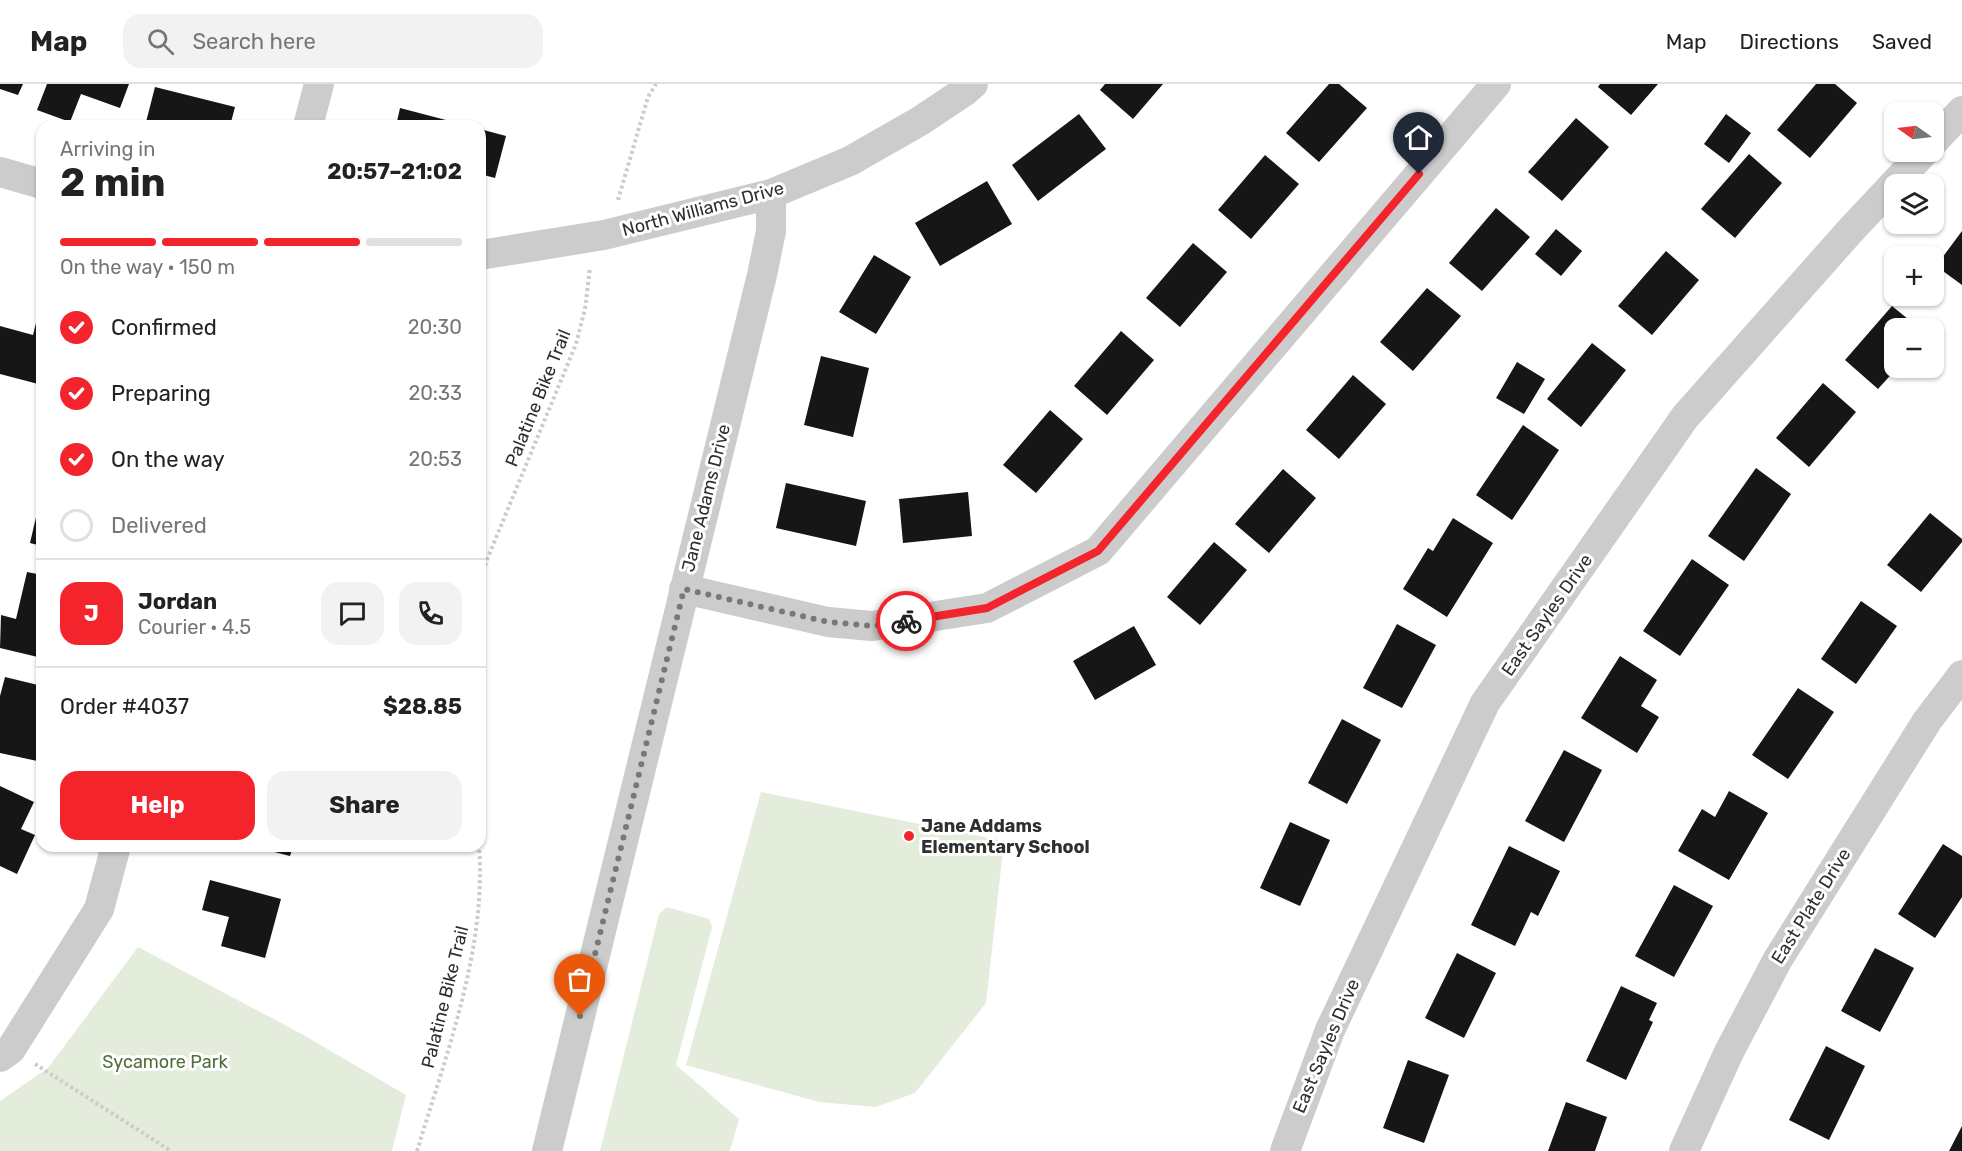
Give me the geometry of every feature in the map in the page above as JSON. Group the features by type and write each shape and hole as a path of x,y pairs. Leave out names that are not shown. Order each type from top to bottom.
{"street":[{"path":"310,120 319,84"},
{"name":"North Williams Drive","path":"486,254 604,235 771,195 850,160 920,121 973,84"},
{"path":"684,589 828,622 872,626 987,608 1098,551 1496,84"},
{"path":"1944,130 1962,111"},
{"name":"East Sayles Drive","path":"1285,1151 1330,1030 1485,703 1685,417 1915,162"},
{"path":"0,172 36,182"},
{"name":"Jane Adams Drive","path":"547,1151 764,264 771,231 771,195"},
{"name":"East Plate Drive","path":"1684,1151 1729,1052 1778,959 1927,721 1962,675"},
{"path":"6,1053 99,909 114,852"}],"path":[{"name":"Palatine Bike Trail","path":"486,562 576,344 585,309 589,269 618,201 648,97 656,84"},
{"name":"Palatine Bike Trail","path":"417,1151 462,997 475,938 482,875 480,852"},
{"path":"6,1053 171,1151"}],"green space":[{"path":"761,792 1004,841 986,1003 915,1093 876,1107 819,1102 686,1065"},
{"path":"667,907 709,919 712,927 676,1065 739,1119 730,1151 600,1151 659,914"},
{"name":"Sycamore Park","path":"138,947 300,1033 406,1095 392,1151 0,1151 0,1101 48,1068"}],"building":[{"path":"0,84 23,84 18,95 0,89"},
{"path":"47,84 129,84 120,108 81,94 71,120 37,110"},
{"path":"1105,84 1163,84 1133,119 1100,90"},
{"path":"1329,84 1339,84 1367,108 1319,162 1286,133"},
{"path":"1600,84 1658,84 1631,115 1598,87"},
{"path":"1816,84 1835,84 1857,103 1810,158 1777,130"},
{"path":"155,87 235,107 232,120 147,120"},
{"path":"400,108 446,120 397,120"},
{"path":"1079,114 1106,149 1038,201 1012,165"},
{"path":"1726,114 1751,133 1729,163 1704,144"},
{"path":"1576,118 1609,147 1562,201 1528,172"},
{"path":"486,131 506,136 495,178 486,176"},
{"path":"1749,154 1782,183 1735,238 1701,209"},
{"path":"1265,155 1299,184 1251,239 1218,210"},
{"path":"987,181 1012,224 940,266 915,223"},
{"path":"1496,208 1530,237 1482,291 1449,263"},
{"path":"1556,229 1582,251 1561,276 1535,254"},
{"path":"1962,231 1962,285 1944,272 1944,255"},
{"path":"1193,243 1227,272 1180,327 1146,298"},
{"path":"1666,251 1699,280 1652,335 1618,306"},
{"path":"874,255 911,277 876,334 839,312"},
{"path":"1427,288 1461,316 1413,371 1380,342"},
{"path":"1892,306 1907,318 1884,318 1884,378 1888,378 1878,389 1845,360"},
{"path":"36,323 36,383 0,374 0,326 33,335"},
{"path":"1121,331 1154,360 1107,415 1074,386"},
{"path":"1592,343 1626,370 1581,427 1547,399"},
{"path":"821,356 869,368 853,437 804,425"},
{"path":"1517,362 1545,379 1524,414 1496,398"},
{"path":"1353,375 1386,404 1339,459 1306,430"},
{"path":"1823,383 1856,412 1809,467 1776,438"},
{"path":"1050,410 1083,439 1036,493 1003,465"},
{"path":"1523,425 1559,450 1512,520 1476,495"},
{"path":"1756,468 1791,494 1744,561 1708,536"},
{"path":"1283,469 1316,498 1269,553 1235,524"},
{"path":"786,483 866,501 856,546 776,528"},
{"path":"968,492 972,536 903,543 899,499"},
{"path":"1930,513 1962,539 1962,542 1921,592 1887,565"},
{"path":"36,517 36,544 30,543"},
{"path":"1453,518 1493,543 1447,617 1403,589 1428,548 1433,551"},
{"path":"1214,542 1247,570 1200,625 1167,597"},
{"path":"1692,559 1729,585 1680,656 1643,631"},
{"path":"27,572 36,574 36,657 0,648 1,615 16,619"},
{"path":"1861,601 1897,626 1856,684 1821,659"},
{"path":"1397,624 1436,645 1402,708 1363,688"},
{"path":"1134,626 1156,665 1095,700 1073,661"},
{"path":"1620,656 1657,680 1641,706 1659,717 1637,753 1581,718"},
{"path":"5,677 36,685 36,761 0,753 0,696"},
{"path":"1798,688 1834,712 1788,779 1752,755"},
{"path":"1342,719 1381,740 1347,804 1308,783"},
{"path":"1564,750 1602,770 1564,842 1525,821"},
{"path":"0,786 34,802 21,829 35,835 17,874 0,866"},
{"path":"1729,791 1768,813 1729,880 1678,851 1702,809 1715,817"},
{"path":"1290,822 1330,840 1300,906 1260,888"},
{"path":"1943,844 1962,856 1962,897 1935,938 1898,914"},
{"path":"1509,846 1560,871 1538,916 1531,912 1515,946 1471,925"},
{"path":"274,852 291,852 290,856"},
{"path":"210,880 281,899 265,958 221,946 229,917 202,910"},
{"path":"1674,885 1713,906 1674,977 1635,956"},
{"path":"1875,948 1914,968 1880,1032 1841,1011"},
{"path":"1457,953 1496,973 1464,1038 1425,1018"},
{"path":"1621,986 1657,1003 1649,1020 1653,1022 1626,1080 1586,1061"},
{"path":"1826,1046 1865,1066 1829,1140 1789,1120"},
{"path":"1408,1060 1449,1075 1424,1143 1383,1128"},
{"path":"1566,1102 1607,1117 1595,1151 1548,1151"},
{"path":"1962,1126 1962,1151 1949,1151"}],"way so far":[{"path":"580,1016 684,589 828,622 872,626 906,621"}],"place":[{"name":"Jane Addams Elementary School","path":"909,836"}],"route":[{"path":"906,621 987,608 1098,551 1419,174"}]}
